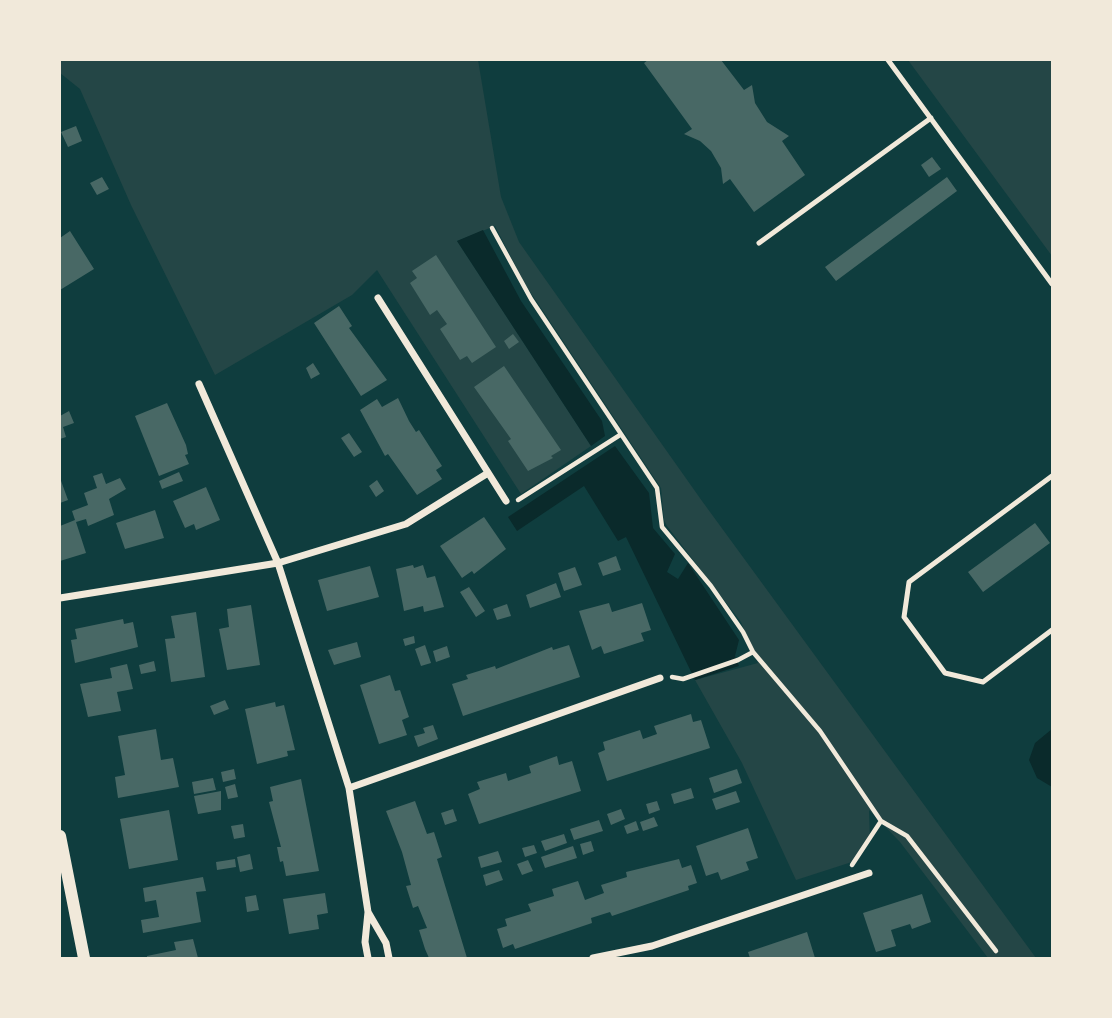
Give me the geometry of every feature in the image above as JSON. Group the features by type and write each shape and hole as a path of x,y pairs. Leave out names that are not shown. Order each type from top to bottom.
{"street":[{"path":"378,299 506,502"},
{"path":"199,384 278,563 349,788 369,912 365,942 368,958"},
{"path":"60,598 278,563 406,524 488,473"},
{"path":"349,788 660,678"},
{"path":"60,836 84,958"},
{"path":"593,958 652,946 869,873"},
{"path":"369,912 386,943 388,958"}],"lane":[{"path":"888,60 1052,285"},
{"path":"759,243 931,118"},
{"path":"1052,476 909,582 904,617 945,673 983,682 1052,630"}],"path":[{"path":"492,228 531,299 657,488 662,527 718,595 753,652 820,731 881,821 907,836 996,951"},
{"path":"506,502 514,503 621,435"},
{"path":"693,676 753,652"},
{"path":"849,880 853,860 881,821"}],"shaded area":[{"path":"60,60 478,60 501,197 519,242 702,501 1036,958 988,958 900,842 869,810 870,841 858,860 796,880 742,763 695,680 758,663 741,622 667,526 661,488 525,284 495,226 457,241 591,446 521,494 377,270 352,295 215,375 131,205 80,89 60,73"},
{"path":"908,60 1052,60 1052,256"},
{"path":"483,230 521,301 602,421 605,436 591,446 457,241"},
{"path":"615,446 649,493 653,528 675,554 667,572 678,579 688,563 739,640 735,656 739,666 695,680 626,537 618,541 584,486 517,531 508,517"},
{"path":"1052,729 1052,787 1037,778 1029,760 1035,743"}],"building":[{"path":"648,60 721,60 744,90 752,85 755,103 767,122 789,136 782,141 805,175 754,212 730,179 723,184 721,168 711,151 700,141 684,134 692,129 644,63"},
{"path":"76,126 82,141 68,147 61,132"},
{"path":"932,157 941,169 929,177 921,165"},
{"path":"102,177 109,189 97,195 90,183"},
{"path":"947,177 957,191 836,281 825,267"},
{"path":"70,231 94,269 60,290 60,238"},
{"path":"436,255 496,347 472,363 467,356 460,360 440,329 447,324 437,310 430,315 410,283 417,278 412,271"},
{"path":"339,306 352,326 349,328 387,380 361,396 314,323"},
{"path":"513,334 519,342 509,349 504,341"},
{"path":"313,363 320,374 311,379 306,368"},
{"path":"504,366 561,450 551,456 553,458 528,471 508,441 511,439 474,387"},
{"path":"398,398 416,432 419,430 442,466 436,470 442,479 417,495 388,454 385,456 360,410 377,399 382,407"},
{"path":"167,403 186,445 188,454 185,455 189,464 159,476 135,416"},
{"path":"69,411 74,423 63,427 66,437 60,439 60,416"},
{"path":"349,433 362,452 354,457 341,438"},
{"path":"179,472 183,481 162,489 159,481"},
{"path":"102,473 106,484 120,478 126,489 109,499 114,515 88,526 86,519 76,522 86,553 60,561 60,526 75,520 72,511 88,505 84,493 97,488 93,476"},
{"path":"60,478 68,500 60,503"},
{"path":"377,480 384,491 376,497 369,486"},
{"path":"206,487 220,520 196,530 194,524 185,528 173,501"},
{"path":"155,510 164,538 125,549 116,523"},
{"path":"484,517 506,549 474,574 472,571 462,578 440,546"},
{"path":"1035,523 1050,543 983,592 968,572"},
{"path":"616,556 621,570 603,576 598,563"},
{"path":"413,565 414,568 423,565 427,578 435,576 444,607 424,612 423,606 404,611 396,569"},
{"path":"370,566 379,597 327,611 318,580"},
{"path":"575,567 582,585 564,591 558,573"},
{"path":"556,583 561,597 530,608 526,595"},
{"path":"469,587 485,611 476,617 460,592"},
{"path":"609,603 612,612 642,603 651,630 641,633 644,641 604,654 601,646 592,650 579,611"},
{"path":"507,604 511,616 497,620 493,609"},
{"path":"251,605 260,665 227,670 219,629 229,627 227,609"},
{"path":"196,612 205,677 171,682 165,639 175,638 171,616"},
{"path":"123,619 124,624 133,622 138,647 75,663 71,640 77,639 75,629"},
{"path":"414,636 415,643 405,646 403,639"},
{"path":"357,642 361,657 334,665 328,650"},
{"path":"425,645 431,663 421,666 415,649"},
{"path":"569,645 580,677 463,716 452,684 468,679 466,675 495,666 496,669 552,647 553,650"},
{"path":"447,646 450,657 436,662 433,651"},
{"path":"154,661 156,671 141,674 139,665"},
{"path":"127,664 133,689 117,692 121,711 88,717 80,684 112,678 110,668"},
{"path":"390,675 395,691 400,690 409,717 402,720 407,735 379,744 360,685"},
{"path":"225,700 229,709 214,715 210,706"},
{"path":"275,702 276,707 284,705 295,750 287,751 288,756 257,764 245,709"},
{"path":"691,714 693,722 701,720 710,748 607,781 598,753 605,750 603,742 640,730 643,739 657,734 654,726"},
{"path":"433,725 438,739 418,747 414,736 425,733 423,728"},
{"path":"156,729 161,760 173,758 179,787 118,798 115,777 125,775 118,736"},
{"path":"557,756 559,765 572,761 581,791 479,824 468,794 480,789 477,782 506,773 508,781 531,773 529,766"},
{"path":"234,769 236,779 223,782 221,772"},
{"path":"737,769 742,783 714,793 709,778"},
{"path":"213,778 216,790 194,794 192,782"},
{"path":"301,779 319,871 286,876 277,847 281,847 269,802 273,801 270,787"},
{"path":"235,784 238,797 228,799 225,787"},
{"path":"691,788 694,798 674,804 671,794"},
{"path":"221,791 221,810 198,814 194,796"},
{"path":"736,791 740,802 716,810 712,799"},
{"path":"415,801 427,834 434,832 442,857 437,859 467,958 429,958 425,949 419,930 427,928 418,906 413,908 406,886 411,885 402,852 386,811"},
{"path":"657,801 660,810 649,814 646,804"},
{"path":"453,809 457,821 445,825 441,813"},
{"path":"621,809 625,819 611,825 607,814"},
{"path":"169,810 178,860 129,869 120,819"},
{"path":"654,817 658,826 643,831 640,822"},
{"path":"599,820 603,831 574,840 570,829"},
{"path":"636,821 639,830 627,834 624,826"},
{"path":"243,824 245,837 234,839 231,826"},
{"path":"748,828 758,858 746,862 749,870 721,880 718,872 706,876 696,846"},
{"path":"564,834 567,843 545,851 541,841"},
{"path":"591,841 594,851 583,855 580,844"},
{"path":"534,845 537,853 525,857 522,848"},
{"path":"573,846 577,858 545,868 541,857"},
{"path":"498,851 502,862 481,868 478,857"},
{"path":"250,854 253,869 240,872 237,857"},
{"path":"235,859 236,867 217,870 216,862"},
{"path":"679,859 682,868 691,865 697,883 688,886 689,890 612,916 610,912 591,918 592,923 515,949 513,944 503,948 497,929 507,926 505,919 531,911 528,904 554,896 552,889 578,881 585,900 604,893 601,885 627,877 626,872"},
{"path":"528,860 533,871 522,875 517,864"},
{"path":"499,870 503,880 486,886 483,875"},
{"path":"203,877 206,891 196,892 201,922 143,933 141,920 159,917 156,900 145,902 143,888"},
{"path":"325,893 328,913 317,915 319,929 289,934 283,899"},
{"path":"922,894 931,922 912,929 910,924 891,930 896,946 876,952 863,913"},
{"path":"256,895 259,910 247,912 245,897"},
{"path":"807,932 815,958 750,958 748,952"},
{"path":"193,939 198,958 147,958 176,950 174,942"}]}
